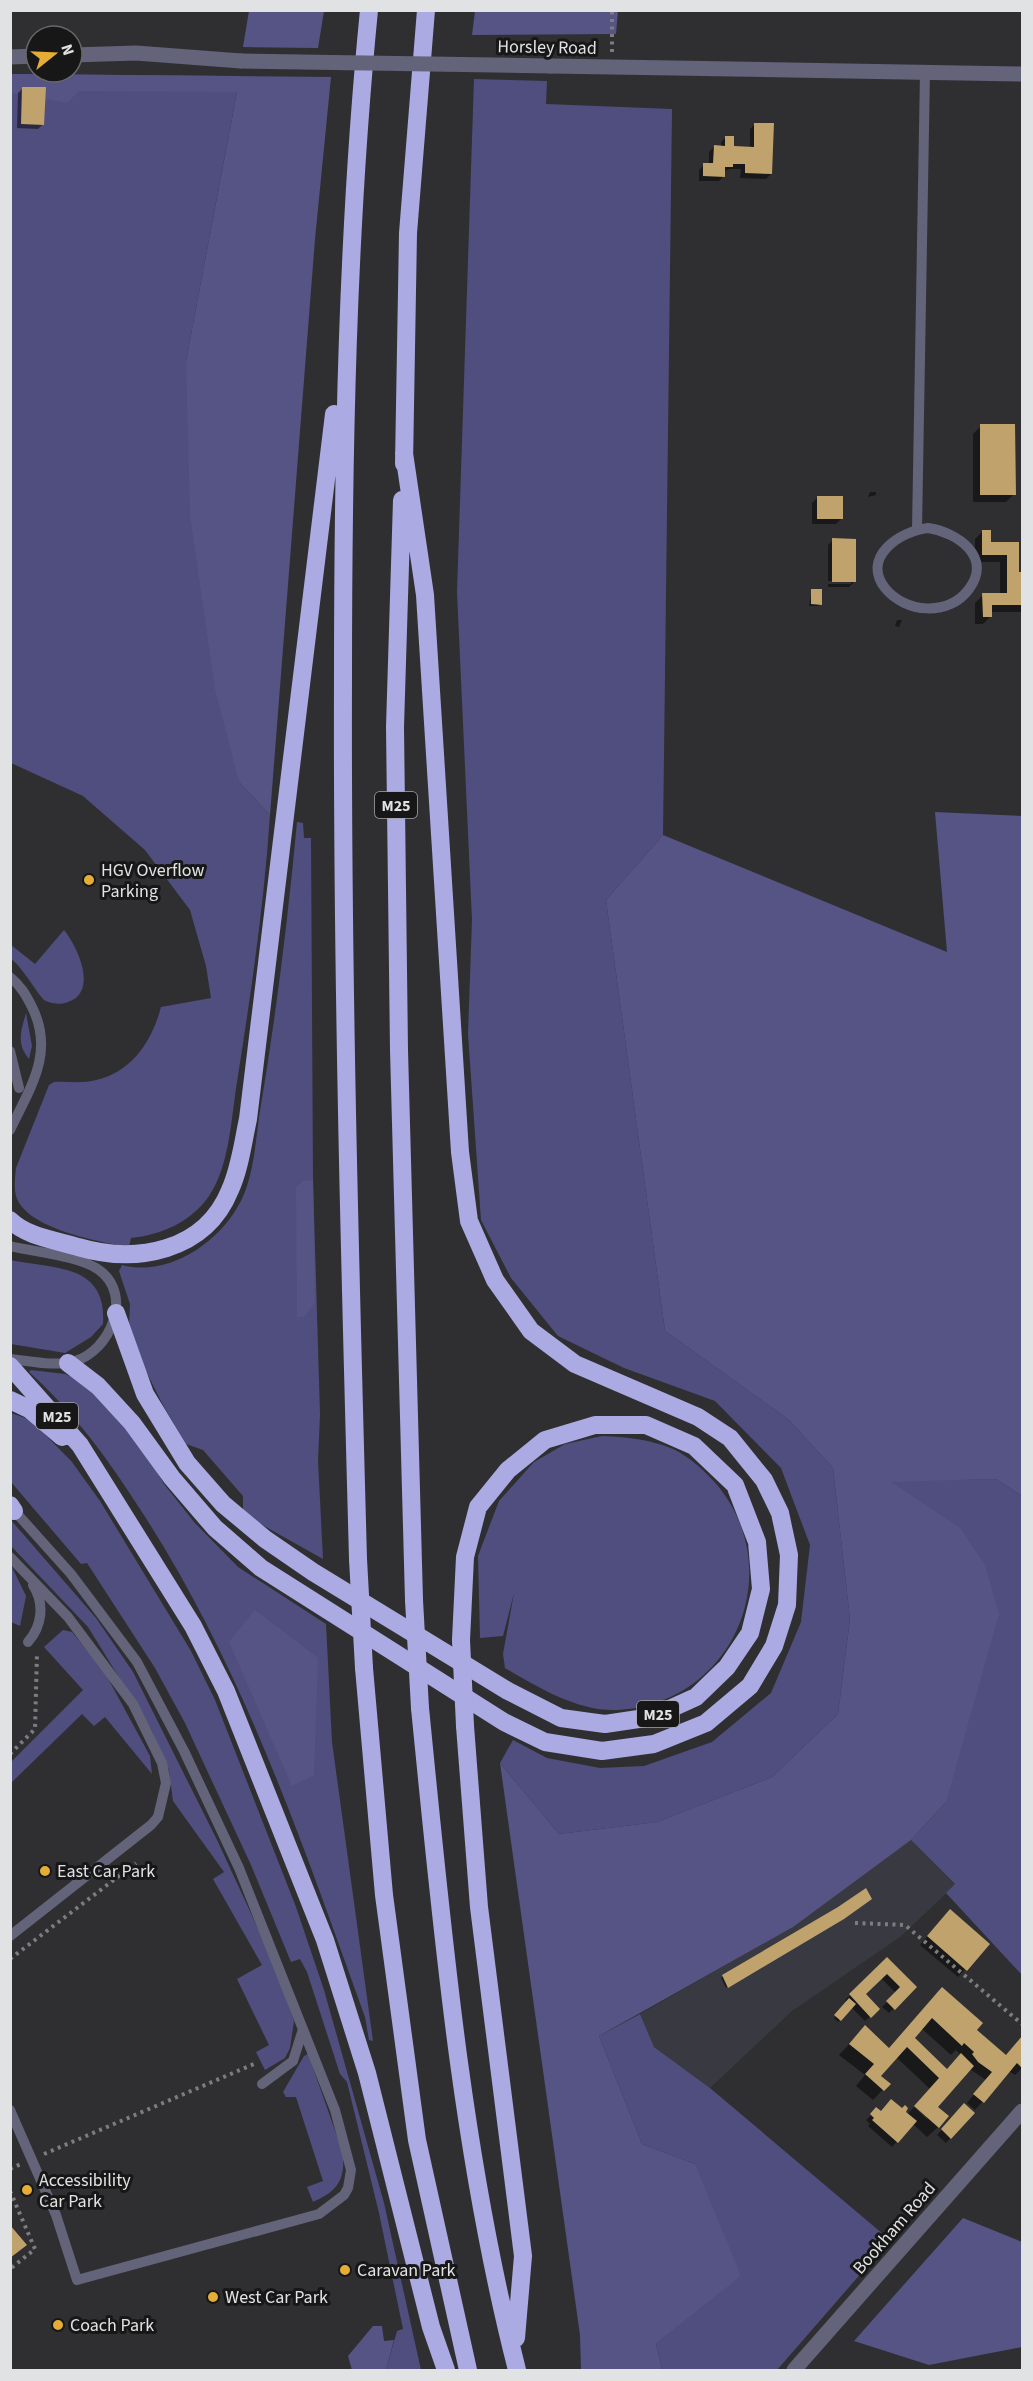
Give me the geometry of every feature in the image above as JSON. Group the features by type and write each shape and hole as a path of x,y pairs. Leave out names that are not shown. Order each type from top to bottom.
{"highway":[{"path":"369,10 347,312 343,473 346,1110 358,1559 364,1668 384,1895 417,2140 468,2370"},
{"name":"M25","path":"426,10 408,233 395,727 399,1050 414,1600 420,1708 439,1900 470,2135 515,2365"},
{"path":"10,1220 28,1232 90,1250 121,1256 142,1254 174,1245 207,1225 230,1191 248,1119 347,312"},
{"name":"M25","path":"68,1363 98,1386 132,1422 172,1478 214,1528 261,1568 504,1722 545,1742 602,1751 654,1744 706,1723 750,1686 774,1646 787,1605 789,1555 780,1513 764,1480 730,1438 698,1417 575,1364 531,1331 495,1280 469,1221 460,1152 424,595 404,453"},
{"name":"M25","path":"116,1313 145,1394 187,1463 223,1504 265,1539 313,1572 508,1691 561,1718 605,1724 652,1717 696,1697 727,1667 750,1633 761,1589 758,1542 735,1485 694,1446 646,1425 595,1425 544,1440 508,1470 478,1507 465,1557 461,1640 465,1726 480,1907 523,2256 515,2365"},
{"name":"M25","path":"10,1366 64,1424 210,1657 279,1820 325,1940 367,2073 431,2327 446,2370"},
{"name":"M25","path":"10,1400 30,1409 96,1473"}],"street":[{"name":"Horsley Road","path":"84,55 136,53 241,61 1023,74"},
{"name":"Bookham Road","path":"794,2370 1023,2111"}],"lane":[{"path":"917,529 925,72"},
{"path":"928,528 951,533 971,549 975,562 975,576 970,589 950,604 927,609 915,607 904,604 884,586 879,574 880,561 885,549 905,532 917,529 928,528"},
{"path":"10,977 21,986 41,1025 42,1050 38,1069 10,1130"},
{"path":"11,1057 15,1084 23,1098 22,1108"},
{"path":"10,1246 87,1264 100,1270 108,1279 116,1313 113,1326 100,1344 83,1359 68,1363 10,1359"},
{"path":"10,2110 56,2214 77,2280 319,2214 344,2195 348,2188 351,2170 335,2110 303,2025 239,1868 157,1697 137,1662 71,1574 12,1508"},
{"path":"10,1557 68,1617 133,1704 162,1762 166,1783 158,1816 125,1848 10,1936"},
{"path":"26,1574 36,1590 41,1611 38,1631 28,1642"},
{"path":"262,2085 293,2061 301,2040 303,2025"}],"path":[{"path":"611,67 612,10"},
{"path":"10,1754 35,1729 38,1654 28,1642"},
{"path":"10,1959 136,1863"},
{"path":"855,1923 905,1925 1023,2024"},
{"path":"10,2169 254,2064"},
{"path":"10,2191 35,2249 10,2269"}],"shaded area":[{"path":"249,11 324,11 318,48 243,47"},
{"path":"475,11 618,11 616,34 472,35"},
{"path":"10,74 24,74 24,84 84,84 84,75 240,76 186,361 239,782 270,815 264,882 231,1126 226,1156 216,1184 202,1205 184,1220 153,1234 131,1238 129,1247 65,1232 34,1217 23,1207 16,1196 16,1168 49,1085 54,1082 91,1081 120,1070 139,1053 146,1043 161,1007 211,998 206,966 190,910 145,850 83,796 11,763"},
{"path":"24,74 24,84 84,84 84,75 331,77 315,239 270,815 239,782 215,689 190,515 186,361 237,92 79,91 67,103 45,99 45,87 23,87 22,94 11,93 10,76"},
{"path":"474,79 547,81 546,104 672,109 663,835 606,900 665,1331 789,1420 833,1468 850,1619 838,1714 772,1777 657,1822 559,1834 500,1763 513,1740 547,1758 600,1768 644,1766 712,1742 771,1693 801,1622 810,1545 781,1468 715,1401 624,1368 558,1336 511,1278 481,1220 468,1034 472,920 457,592"},
{"path":"935,812 1022,816 1022,1496 996,1479 891,1482 960,1528 985,1565 999,1614 946,1802 911,1840 793,1927 599,2036 642,2144 695,2164 741,2276 656,2343 662,2370 581,2370 580,2335 500,1763 559,1834 657,1822 772,1777 838,1714 850,1619 833,1468 789,1420 665,1331 606,900 663,835 947,952"},
{"path":"297,822 303,823 304,838 311,838 313,1180 320,1414 318,1461 323,1559 257,1522 243,1510 243,1496 203,1450 186,1444 164,1407 134,1347 129,1325 130,1304 119,1271 122,1265 139,1268 156,1266 188,1255 203,1245 228,1222 243,1197 253,1161 271,1039 286,931"},
{"path":"64,930 79,957 84,979 77,996 63,1004 57,1004 43,999 11,959 11,945 35,964"},
{"path":"26,1013 32,1046 29,1059 21,1042 21,1031"},
{"path":"313,1180 315,1303 304,1317 297,1317 296,1187 303,1181"},
{"path":"10,1260 61,1268 87,1280 97,1290 102,1304 103,1324 91,1337 65,1353 11,1344"},
{"path":"31,1370 65,1374 86,1383 144,1450 164,1484 194,1522 238,1567 326,1624 332,1742 373,2041 369,2040 365,2017 293,1820 239,1692 209,1630 176,1568 115,1472 61,1403 29,1372"},
{"path":"11,1413 31,1420 72,1462 100,1501 191,1651 215,1700 296,1907 324,1990 384,2203 421,2370 386,2370 397,2331 403,2329 379,2213 347,2082 340,2074 307,1972 300,1959 291,1962 251,1865 185,1723 155,1668 87,1563 81,1564 11,1482"},
{"path":"602,1436 655,1443 679,1452 697,1465 718,1486 739,1521 748,1557 748,1594 737,1629 718,1660 692,1685 658,1702 618,1710 603,1710 573,1703 505,1668 503,1654 514,1593 503,1636 480,1638 478,1556 499,1501 534,1462 565,1444"},
{"path":"996,1479 1022,1496 1022,1975 946,1893 955,1884 911,1840 946,1802 890,1481"},
{"path":"10,1519 96,1618 133,1672 218,1842 273,1961 294,2021 290,2048 285,2058 265,2070 256,2052 269,2045 237,1979 262,1965 213,1879 224,1872 173,1801 169,1770 151,1729 88,1627 11,1546"},
{"path":"10,1563 26,1596 20,1626 11,1622"},
{"path":"255,1610 318,1658 314,1775 292,1786 229,1642"},
{"path":"63,1630 72,1632 104,1671 150,1756 152,1774 105,1717 94,1726 82,1714 11,1783 11,1762 83,1690 44,1647"},
{"path":"911,1840 955,1885 900,1937 792,2011 710,2088 654,2047 640,2014 792,1927"},
{"path":"640,2014 654,2047 710,2088 890,2240 777,2370 662,2370 656,2343 695,2164 642,2144 599,2036"},
{"path":"308,2054 343,2153 343,2170 338,2184 329,2194 313,2202 307,2187 323,2181 296,2097 286,2097 283,2092 304,2056"},
{"path":"963,2218 1022,2242 1022,2347 929,2365 854,2341"},
{"path":"373,2326 382,2326 384,2341 394,2340 386,2370 352,2370 348,2356"}],"building":[{"path":"22,87 46,87 44,125 21,124"},
{"path":"754,123 774,123 772,174 745,173 745,164 733,164 733,167 725,167 725,177 703,176 703,163 713,163 714,145 725,146 725,136 734,136 734,146 754,147"},
{"path":"980,424 1015,424 1016,495 980,495"},
{"path":"817,496 843,496 843,519 817,519"},
{"path":"982,530 991,530 991,542 1019,542 1022,605 992,605 992,617 983,617 982,593 1007,593 1007,555 982,555"},
{"path":"832,538 856,539 856,582 832,582"},
{"path":"811,589 822,589 822,605 811,604"},
{"path":"866,1888 872,1899 844,1919 728,1988 722,1975"},
{"path":"950,1909 990,1944 967,1971 927,1936"},
{"path":"887,1957 917,1987 895,2010 886,2001 900,1987 887,1974 866,1994 880,2009 871,2018 849,1994"},
{"path":"942,1987 983,2023 977,2030 1006,2055 1022,2036 1022,2068 1017,2063 984,2103 973,2094 992,2072 978,2062 972,2054 974,2052 964,2043 962,2046 932,2018 915,2038 947,2069 961,2053 974,2066 938,2107 949,2116 939,2128 914,2106 939,2078 907,2047 881,2076 891,2084 884,2091 865,2074 874,2064 849,2044 865,2025 889,2048"},
{"path":"849,1998 856,2004 841,2021 834,2015"},
{"path":"891,2099 902,2108 905,2105 908,2108 906,2112 917,2121 898,2143 872,2120 874,2118 870,2114 876,2107 881,2111"},
{"path":"964,2103 975,2113 951,2139 941,2129"},
{"path":"10,2225 27,2245 10,2258"}],"place":[{"name":"HGV Overflow Parking","path":"89,880"},
{"name":"East Car Park","path":"45,1871"},
{"name":"Accessibility Car Park","path":"27,2190"},
{"name":"Caravan Park","path":"345,2270"},
{"name":"West Car Park","path":"213,2297"},
{"name":"Coach Park","path":"58,2325"}]}
